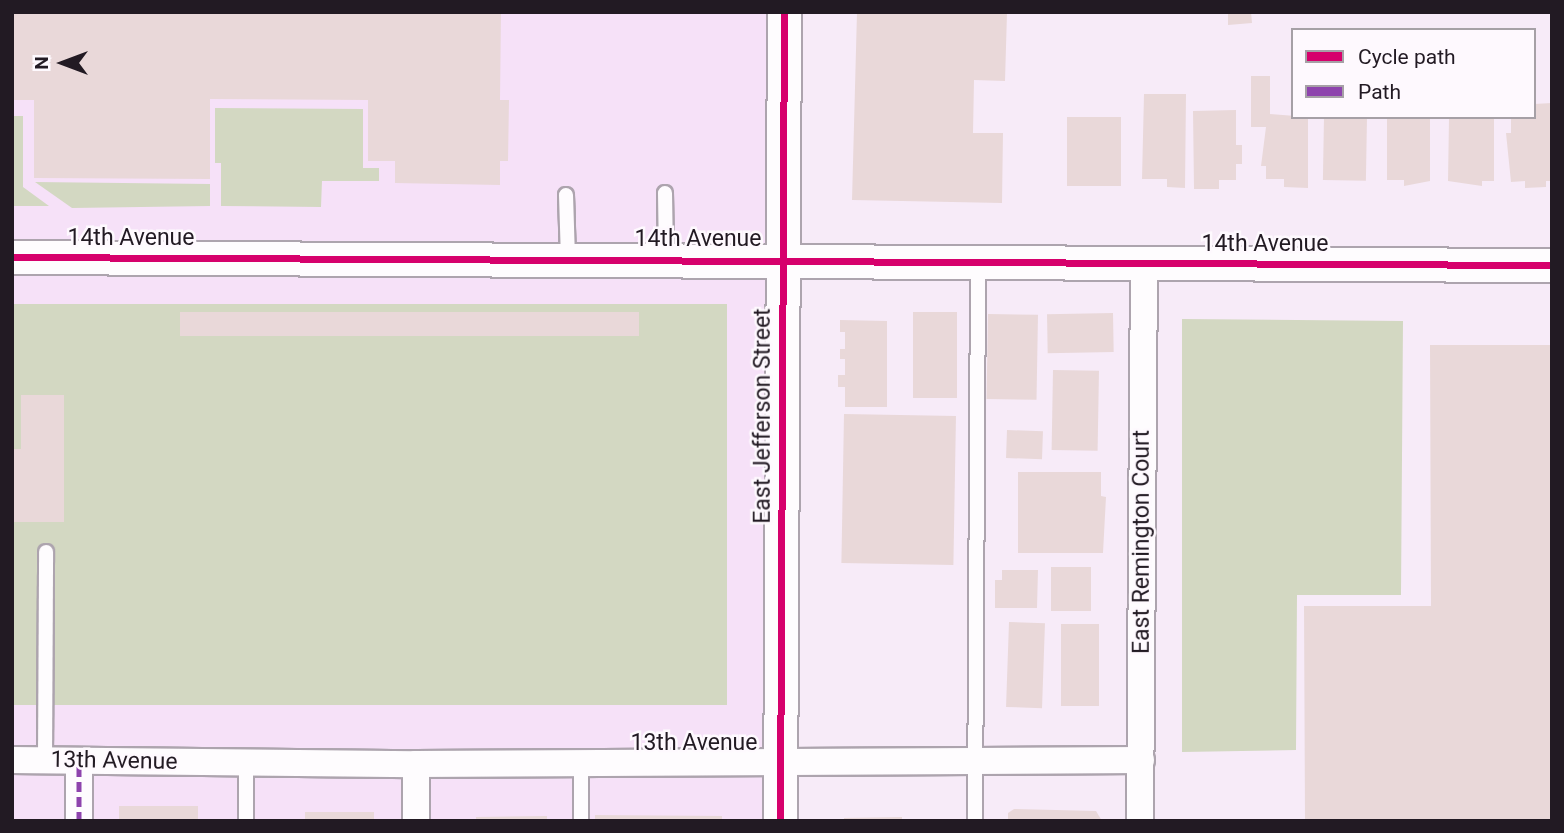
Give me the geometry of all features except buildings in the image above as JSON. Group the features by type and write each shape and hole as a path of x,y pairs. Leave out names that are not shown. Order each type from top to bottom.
{"street":[{"name":"East Jefferson Street","path":"780,821 784,12"},
{"name":"14th Avenue","path":"12,257 782,258 1552,265"},
{"name":"East Remington Court","path":"1140,821 1144,263"},
{"name":"13th Avenue","path":"12,760 416,764 1140,760"},
{"path":"79,761 79,821"},
{"path":"416,764 416,821"}],"lane":[{"path":"665,192 666,258"},
{"path":"566,195 568,258"},
{"path":"975,821 978,261"},
{"path":"45,760 46,552"},
{"path":"246,762 246,821"},
{"path":"581,763 581,821"}],"shaded area":[{"path":"12,12 784,12 784,821 12,821"}],"green space":[{"path":"215,108 363,109 363,168 379,168 379,181 322,181 321,207 221,206 221,163 215,163"},
{"path":"12,116 23,116 23,187 49,206 12,206"},
{"path":"35,182 210,184 210,206 72,208"},
{"path":"12,304 727,304 727,705 12,705"},
{"path":"1182,319 1403,321 1401,595 1297,595 1296,750 1182,752"}],"marked path":[{"path":"79,761 79,821"}],"cycle path":[{"path":"780,821 784,12"},
{"path":"12,257 1552,265"}]}
